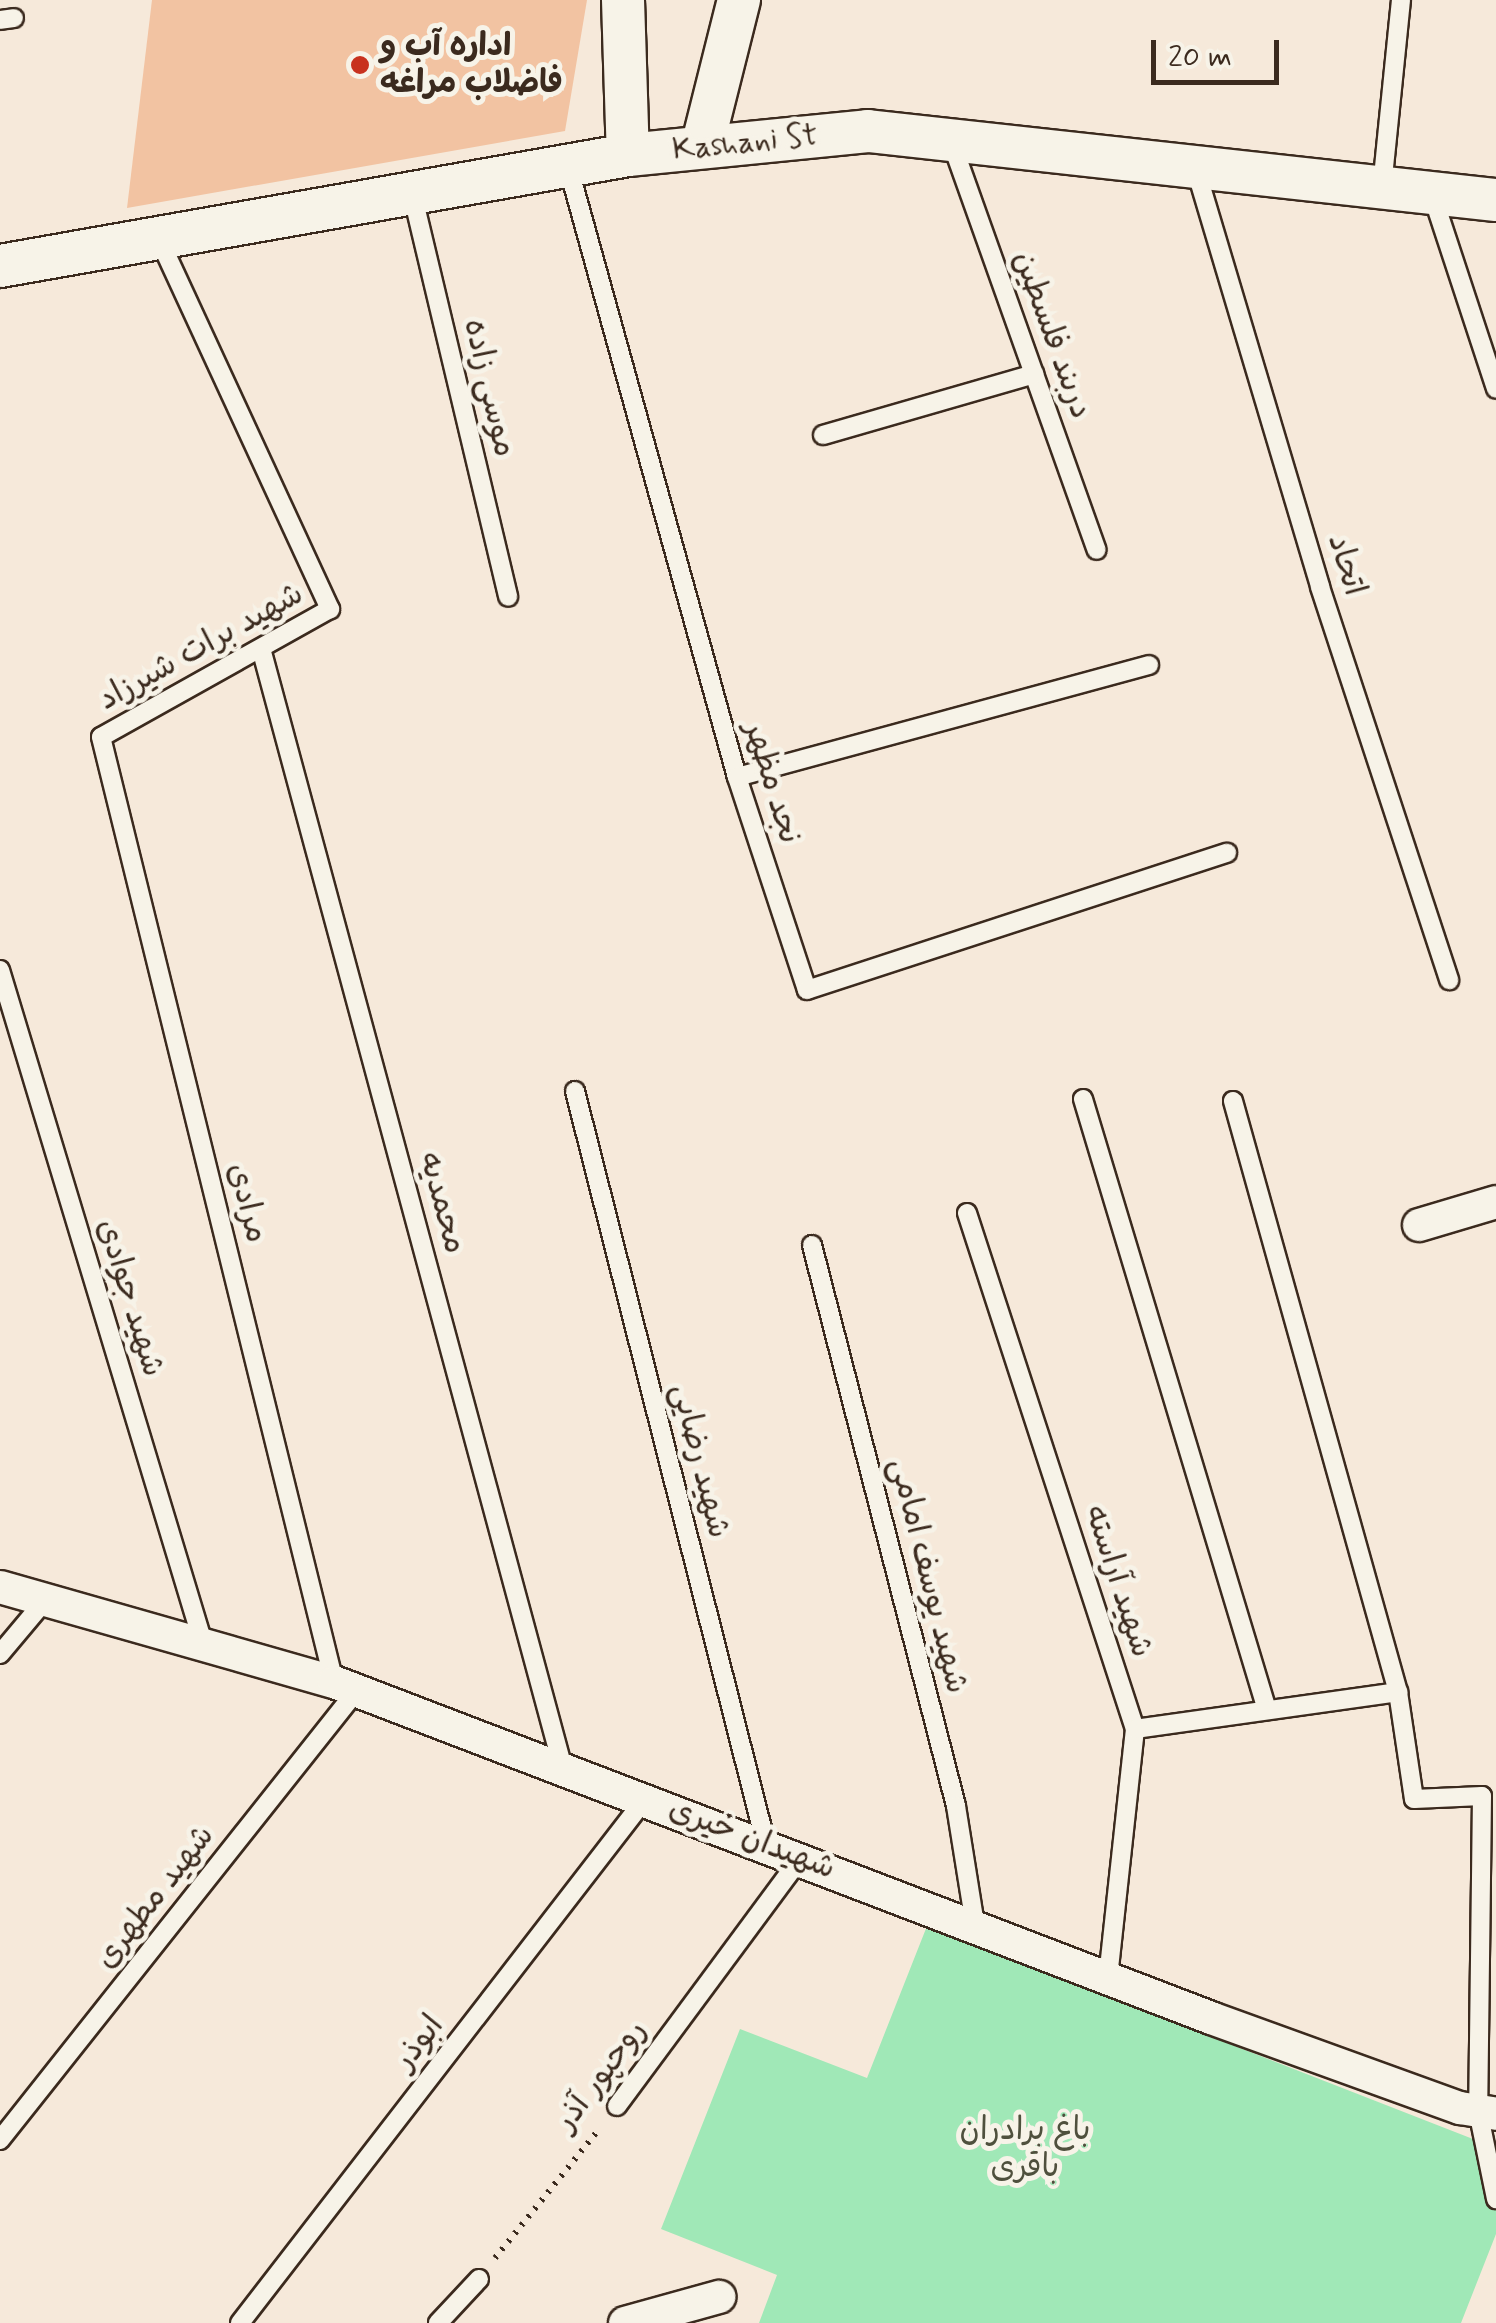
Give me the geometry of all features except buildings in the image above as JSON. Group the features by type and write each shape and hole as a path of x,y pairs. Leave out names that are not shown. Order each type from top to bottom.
{"street":[{"path":"623,0 628,155"},
{"path":"702,148 739,0"},
{"name":"Kashani St","path":"0,266 628,155 868,131 1496,200"},
{"path":"1419,1226 1496,1202"},
{"name":"شهیدان خیری","path":"0,1587 47,1597 346,1686 1108,1978 1487,2113"},
{"path":"625,2323 718,2297"}],"lane":[{"path":"1382,187 1402,0"},
{"name":"دربند فلسطین","path":"951,140 1097,550"},
{"name":"اتحاد","path":"1195,165 1320,587 1449,980"},
{"name":"نجد مظهر","path":"568,166 737,777 807,990 1228,853"},
{"name":"موسی زاده","path":"412,193 508,597"},
{"path":"1432,193 1496,390"},
{"name":"شهید برات شیرزاد","path":"101,737 262,652 330,609 159,239"},
{"path":"823,435 1034,374"},
{"name":"محمدیه","path":"262,652 563,1768"},
{"path":"737,777 1149,665"},
{"name":"مرادی","path":"101,737 346,1686"},
{"name":"شهید جوادی","path":"0,970 203,1644"},
{"name":"شهید رضایی","path":"575,1091 766,1844"},
{"path":"1083,1099 1267,1710"},
{"path":"1233,1101 1398,1692 1414,1799 1482,1796 1487,2113 1496,2198"},
{"name":"شهید آراسته","path":"967,1213 1135,1729 1108,1978"},
{"name":"شهید یوسف امامی","path":"812,1245 956,1806 975,1925"},
{"path":"0,1654 47,1597"},
{"name":"شهید مطهری","path":"0,2140 346,1686"},
{"path":"1135,1729 1398,1692"},
{"name":"ابوذر","path":"240,2323 645,1799"},
{"name":"روحپور آذر","path":"618,2106 801,1858"},
{"path":"438,2323 478,2278"}],"path":[{"name":"روحپور آذر","path":"478,2278 618,2106"}],"green space":[{"name":"باغ برادران باقری","path":"927,1926 1496,2148 1496,2234 1461,2323 759,2323 777,2275 661,2229 740,2029 867,2078"}],"place":[{"name":"اداره آب و فاضلاب مراغه","path":"360,65"}]}
